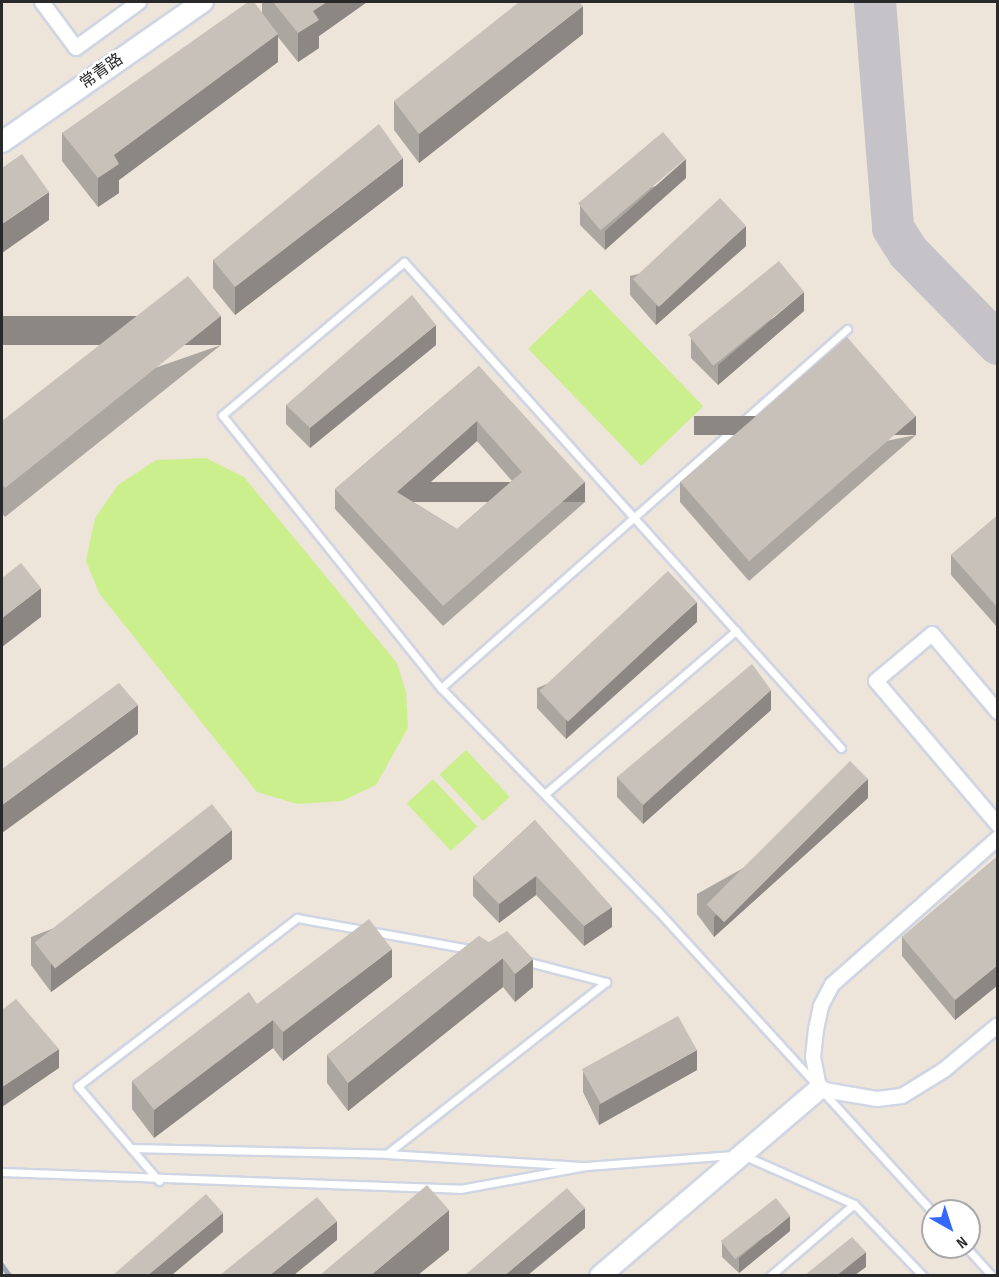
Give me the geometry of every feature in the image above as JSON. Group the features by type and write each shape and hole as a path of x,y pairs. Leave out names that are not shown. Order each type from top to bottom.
{"street":[{"path":"42,2 76,48 140,2"},
{"name":"常青路","path":"2,142 203,2"},
{"path":"998,712 932,634 876,681 998,825"},
{"path":"819,1089 813,1057 816,1029 821,1006 831,985 998,838"},
{"path":"819,1089 877,1100 902,1096 944,1070 998,1025"},
{"path":"600,1275 819,1089"}],"lane":[{"path":"841,748 404,262 222,415 441,688 546,793 921,1199"},
{"path":"441,688 848,328"},
{"path":"546,793 736,631"},
{"path":"159,1181 78,1086 297,918 483,952"},
{"path":"387,1154 606,982 517,959"},
{"path":"131,1148 387,1154 586,1166"},
{"path":"2,1172 159,1181 460,1189 586,1166 743,1155 854,1204 923,1275"},
{"path":"770,1275 854,1204"},
{"path":"978,1259 993,1275"}],"green space":[{"path":"590,289 703,406 641,466 528,349"},
{"path":"206,458 244,477 397,663 406,692 408,728 376,785 342,801 297,804 257,792 99,593 86,561 95,518 118,485 156,460"},
{"path":"466,750 510,797 483,821 440,775"},
{"path":"433,779 477,827 451,851 407,804"}],"building":[{"path":"248,2 254,2 278,34 114,155 119,164 98,178 62,133"},
{"path":"273,2 327,2 313,11 319,20 298,33"},
{"path":"519,2 580,2 583,6 419,134 394,101"},
{"path":"379,124 403,158 235,287 213,260"},
{"path":"663,132 685,159 600,230 578,203"},
{"path":"22,154 49,192 2,224 2,168"},
{"path":"720,198 746,226 659,307 633,279"},
{"path":"779,261 804,292 713,366 688,335"},
{"path":"188,276 221,316 5,488 2,484 2,421"},
{"path":"412,295 436,325 310,428 286,405"},
{"path":"847,337 916,416 749,561 680,482"},
{"path":"479,366 585,482 443,606 335,489","holes":["477,421 522,472 457,529 397,492"]},
{"path":"998,515 998,608 951,555"},
{"path":"21,563 41,588 2,618 2,578"},
{"path":"668,571 697,602 568,722 539,691"},
{"path":"752,664 771,690 643,805 617,777"},
{"path":"119,683 138,705 2,805 2,769"},
{"path":"850,761 868,779 724,922 706,905"},
{"path":"212,804 232,830 55,969 35,943"},
{"path":"535,820 612,907 584,926 536,876 499,904 473,877"},
{"path":"998,856 998,965 955,1000 902,937"},
{"path":"369,919 392,949 283,1032 273,1020 154,1110 132,1081 249,992 257,1004"},
{"path":"507,931 533,959 515,974 503,958 348,1083 327,1055 479,936 489,942"},
{"path":"16,999 59,1049 2,1087 2,1010"},
{"path":"678,1016 697,1050 601,1103 582,1069"},
{"path":"427,1185 449,1210 371,1275 320,1275"},
{"path":"567,1188 585,1208 505,1275 465,1275"},
{"path":"206,1194 223,1213 148,1275 113,1275"},
{"path":"317,1197 337,1221 270,1275 220,1275"},
{"path":"776,1198 790,1216 735,1259 721,1241"},
{"path":"852,1237 866,1252 837,1275 805,1275"}],"taxiway":[{"path":"875,2 893,228 908,252 998,344"}],"railway":[{"path":"2,1265 10,1276"}]}
